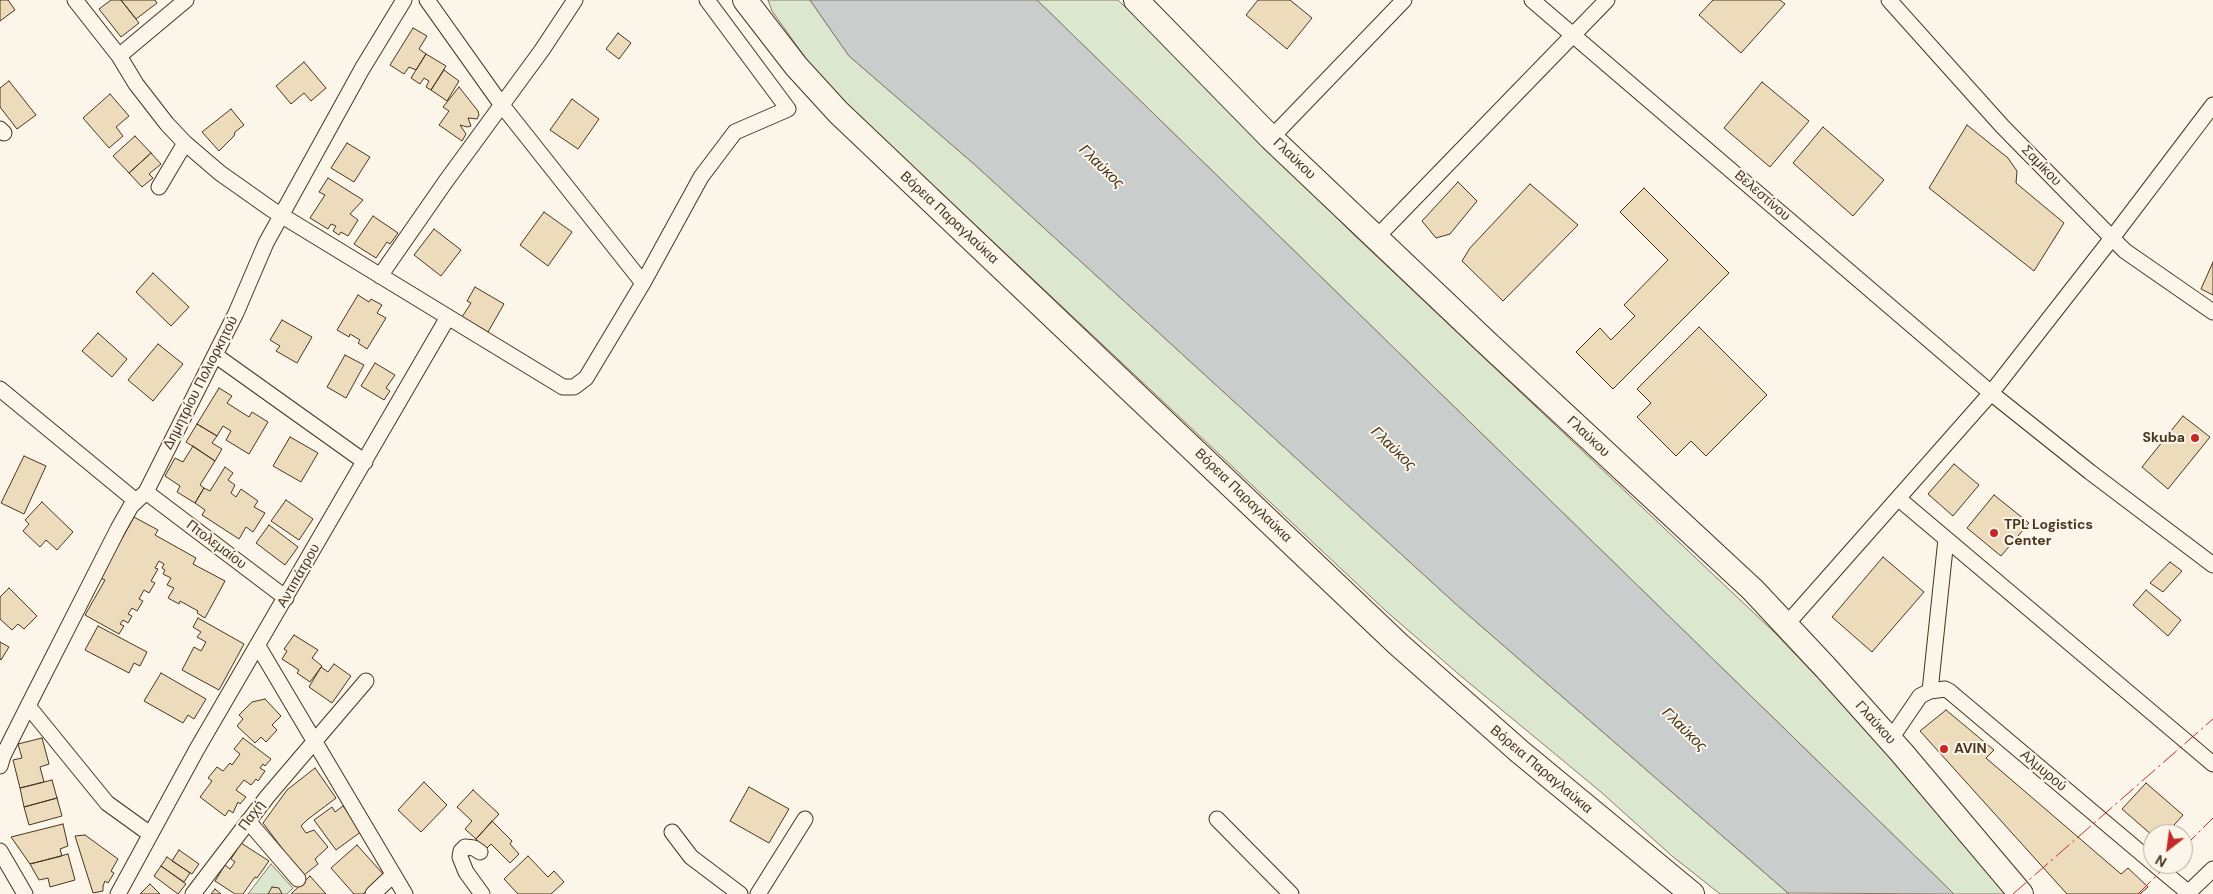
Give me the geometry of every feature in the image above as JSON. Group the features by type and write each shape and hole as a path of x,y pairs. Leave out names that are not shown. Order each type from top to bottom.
{"main road":[{"name":"Βόρεια Παραγλαύκια","path":"746,0 809,81 910,182 1058,320 1398,644 1526,757 1692,894"},
{"name":"Γλαύκου","path":"1136,0 1271,138 1734,572 1786,625 1890,740 2021,894"}],"street":[{"path":"75,0 119,56 136,84 155,109 185,143 239,188 564,387 574,387 586,378 643,283 701,176 735,132 788,109 707,0"},
{"path":"119,56 186,0"},
{"name":"Δημητρίου Πολιορκητού","path":"1,759 118,529 141,496 215,355 236,313 266,243 362,69 404,0"},
{"path":"427,0 501,104 643,283"},
{"path":"380,276 501,104 542,50 575,0"},
{"path":"1271,138 1404,0"},
{"name":"Βελεστίνου","path":"1532,0 1992,393 2090,472 2213,565"},
{"path":"1376,238 1607,0"},
{"name":"Σαμίκου","path":"1889,0 2002,126 2112,238 2125,250 2213,312"},
{"path":"1786,625 1992,393 2213,105"},
{"path":"159,187 185,143"},
{"name":"Αντιπάτρου","path":"118,894 150,834 448,317"},
{"path":"215,355 365,462"},
{"name":"Πτολεμαίου","path":"0,388 141,496 286,598"},
{"path":"1899,499 2213,764"},
{"path":"1890,740 1920,696 1930,691 1946,539"},
{"path":"258,646 405,894"},
{"name":"Παχή","path":"193,894 248,820 366,681"},
{"name":"Αλμυρού","path":"1930,691 1945,689 1949,691 2143,855"},
{"path":"28,706 107,803 150,834"},
{"path":"758,894 805,818"},
{"path":"1217,819 1291,894"},
{"path":"248,820 298,879"},
{"path":"672,832 691,857 740,894"},
{"path":"480,852 474,848 465,847 461,850 460,857 466,872 482,894"},
{"path":"0,852 25,894"},
{"path":"2188,894 2213,869"},
{"name":"Αλμυρού","path":"2165,874 2188,894"},
{"path":"373,894 393,875"}],"green space":[{"path":"768,0 810,0 849,56 974,164 1458,606 1789,894 1720,894 1672,856 1601,792 1387,612 836,94 812,67 772,11"},
{"path":"1037,0 1118,0 1352,233 1773,631 1864,726 2008,894 1954,894"},
{"path":"271,864 293,888 287,894 248,894"}],"water":[{"name":"Γλαύκος","path":"810,0 1037,0 1954,894 1788,893 1458,606 974,164 849,56"}],"building":[{"path":"0,0 8,0 15,10 0,21"},
{"path":"111,0 121,0 139,23 121,37 99,9"},
{"path":"121,0 155,0 157,3 136,19"},
{"path":"1258,0 1290,0 1312,18 1287,49 1246,15"},
{"path":"1713,0 1780,0 1785,4 1741,53 1699,15"},
{"path":"413,28 427,36 419,49 426,54 416,70 409,67 404,74 390,65"},
{"path":"618,33 631,43 619,59 606,49"},
{"path":"426,54 446,66 431,90 426,87 429,81 424,78 420,84 411,78"},
{"path":"304,62 326,88 311,101 304,93 291,104 276,86"},
{"path":"444,70 459,81 447,101 431,90"},
{"path":"9,81 36,115 17,129 0,107 0,88"},
{"path":"1762,82 1809,121 1770,167 1724,128"},
{"path":"459,87 478,111 479,115 477,119 468,118 471,126 460,125 466,134 462,141 439,125 449,111 443,107"},
{"path":"110,94 129,116 116,127 123,136 109,148 83,118"},
{"path":"572,99 599,119 578,149 550,130"},
{"path":"231,109 244,125 235,132 234,136 219,151 202,132"},
{"path":"1967,125 2008,158 2017,171 2016,183 2064,223 2034,271 1929,188"},
{"path":"1823,127 1884,180 1853,216 1793,163"},
{"path":"135,136 151,153 129,173 113,156"},
{"path":"347,143 370,157 354,182 331,168"},
{"path":"151,153 161,164 149,174 153,178 142,187 129,173"},
{"path":"328,178 363,200 350,214 358,220 348,236 341,232 339,235 333,231 336,226 331,224 328,229 310,218 325,195 319,192"},
{"path":"1458,182 1477,201 1450,234 1436,238 1422,221"},
{"path":"1530,184 1578,225 1503,301 1462,261 1470,248"},
{"path":"1644,188 1729,273 1613,389 1576,352 1600,328 1611,340 1635,316 1624,305 1668,260 1620,212"},
{"path":"544,212 572,232 548,266 520,245"},
{"path":"373,216 398,233 390,244 387,242 376,258 354,244"},
{"path":"434,229 461,250 441,276 414,255"},
{"path":"2213,262 2213,295 2201,289"},
{"path":"153,273 189,307 171,326 136,292"},
{"path":"475,287 504,304 488,332 462,317 471,303 467,301"},
{"path":"358,295 369,302 371,299 382,305 377,313 386,318 367,349 358,343 360,340 350,334 349,337 337,330"},
{"path":"282,320 312,337 297,363 276,351 280,346 270,340"},
{"path":"1699,327 1767,395 1706,456 1691,441 1676,456 1637,417 1651,403 1637,389"},
{"path":"98,333 127,359 112,377 82,351"},
{"path":"158,344 183,364 153,401 128,380"},
{"path":"345,355 364,365 346,398 327,387"},
{"path":"375,363 395,375 386,388 390,391 384,400 361,386"},
{"path":"219,388 232,396 227,403 249,417 252,412 268,422 249,454 226,440 231,431 223,426 217,436 197,424"},
{"path":"2183,416 2210,437 2168,489 2142,467"},
{"path":"197,424 217,436 212,443 222,449 215,461 186,442"},
{"path":"290,437 318,453 301,482 273,466"},
{"path":"193,446 215,461 200,485 204,488 195,503 177,492 180,486 165,476 175,458 183,462"},
{"path":"24,456 46,466 24,514 1,503"},
{"path":"1954,464 1979,485 1953,516 1928,494"},
{"path":"225,467 233,473 228,480 235,485 231,493 236,497 241,489 258,501 254,507 265,513 253,532 246,527 239,539 202,515 205,510 195,503 204,488 210,491"},
{"path":"1994,495 2029,523 2001,556 1967,528"},
{"path":"286,500 313,519 299,540 271,521"},
{"path":"42,502 73,532 57,550 46,540 40,547 23,531 29,524 25,520"},
{"path":"134,517 158,530 155,535 196,558 193,564 225,581 205,618 197,613 198,611 180,601 179,604 168,598 174,588 167,585 171,578 163,574 165,570 162,568 164,564 159,561 155,568 158,569 151,581 155,583 149,593 144,590 139,599 143,601 137,611 132,608 128,614 132,616 128,623 123,620 120,624 124,626 119,634 85,615 105,580 100,578"},
{"path":"269,525 298,547 285,565 256,543"},
{"path":"1883,557 1924,592 1872,652 1832,617"},
{"path":"2170,562 2182,571 2163,592 2150,583"},
{"path":"9,588 37,616 24,629 18,624 12,630 0,619 0,597"},
{"path":"2146,590 2181,620 2168,636 2133,605"},
{"path":"198,618 244,644 219,690 182,670 194,647 201,651 206,642 197,637 201,632 193,627"},
{"path":"98,626 147,652 140,666 134,663 129,673 85,650"},
{"path":"294,635 318,650 312,658 322,666 310,682 297,673 299,670 282,659 287,651 284,649"},
{"path":"0,642 9,647 1,660 0,659"},
{"path":"334,664 351,676 332,703 309,687 321,667 328,672"},
{"path":"161,673 206,699 194,719 188,715 183,723 144,701"},
{"path":"265,699 281,716 272,725 277,730 266,742 261,737 255,743 237,726 243,719 239,715 252,702"},
{"path":"1946,710 1994,750 1986,758 2121,874 2128,868 2148,887 2140,894 2067,894 1920,731"},
{"path":"42,738 49,764 40,767 44,782 20,788 13,760 22,758 18,744"},
{"path":"243,738 271,759 265,766 263,764 260,768 265,771 258,781 256,779 251,785 244,780 236,790 246,797 240,804 238,802 233,813 229,810 225,816 200,797 212,781 208,778 217,767 223,771 230,763 232,765 240,754 234,749"},
{"path":"315,768 336,798 301,826 306,833 314,830 328,847 315,859 318,864 303,876 263,823 287,790"},
{"path":"52,780 57,798 24,807 20,788"},
{"path":"424,782 447,805 421,832 398,810"},
{"path":"2146,783 2183,815 2175,824 2143,824 2143,827 2122,809"},
{"path":"749,787 789,809 769,843 730,821"},
{"path":"473,790 499,814 476,839 465,829 472,821 457,807"},
{"path":"57,798 62,816 29,825 24,807"},
{"path":"343,806 362,831 336,850 314,820 332,807 335,812"},
{"path":"492,821 512,841 510,844 519,854 510,863 491,844 486,849 476,839"},
{"path":"63,824 68,846 60,849 62,856 30,864 11,837"},
{"path":"85,835 118,859 111,871 114,873 108,883 105,881 103,891 93,893 75,836"},
{"path":"241,843 269,861 243,894 235,894 215,881 225,865 230,869 235,862 231,859"},
{"path":"357,845 384,875 363,894 354,894 331,868"},
{"path":"179,850 199,864 192,874 172,861"},
{"path":"68,854 75,880 50,887 48,878 39,880 30,864"},
{"path":"528,856 548,877 554,871 564,882 551,894 518,894 504,879"},
{"path":"167,857 190,873 184,882 161,866"},
{"path":"161,866 186,884 178,894 154,876"},
{"path":"310,876 326,894 291,894"},
{"path":"150,884 160,894 140,894"},
{"path":"272,887 279,888 282,894 268,894"},
{"path":"215,889 221,894 211,894"}],"power":[{"path":"2013,894 2213,719"},
{"path":"2193,838 2213,818"},
{"path":"2138,894 2158,874"}],"place":[{"name":"Skuba","path":"2195,438"},
{"name":"TPL Logistics Center","path":"1994,533"},
{"name":"AVIN","path":"1944,749"}]}
